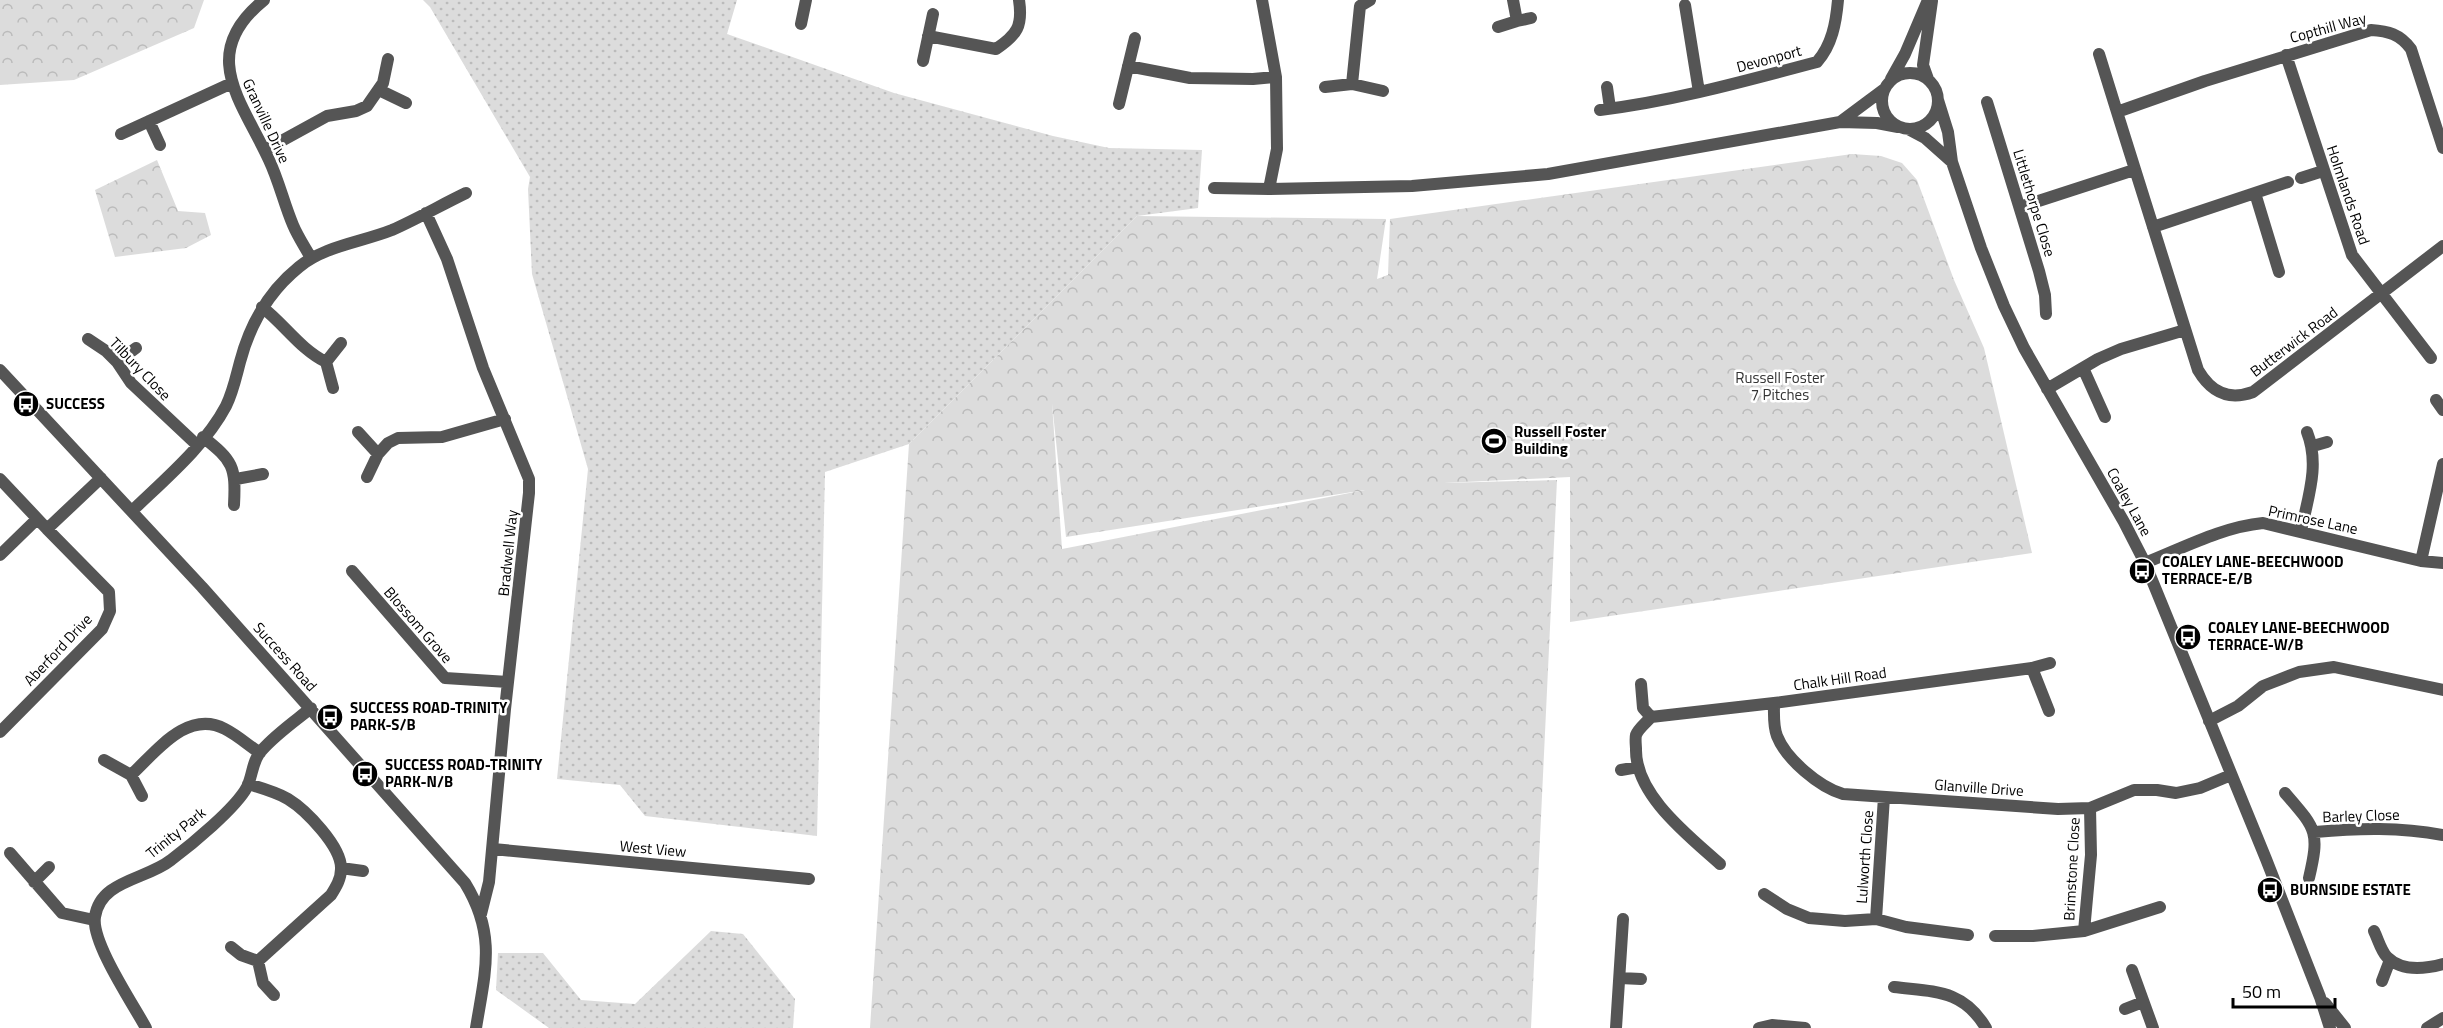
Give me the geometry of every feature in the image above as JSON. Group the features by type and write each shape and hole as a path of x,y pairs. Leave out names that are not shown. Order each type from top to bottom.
{"street":[{"name":"Granville Drive","path":"264,0 249,12 238,27 228,61 232,83 265,150 294,226 311,258"},
{"path":"801,24 806,0"},
{"path":"928,36 996,49 1013,38 1021,16 1019,0"},
{"path":"1262,0 1276,77 1276,149 1269,189"},
{"path":"1513,0 1516,21"},
{"name":"Devonport","path":"1606,87 1605,109 1699,92 1817,62 1827,50 1838,0"},
{"path":"1214,188 1412,186 1548,174 1840,122 1877,123 1903,128 1921,126 1930,120 1936,111 1938,100 1937,93 1923,65 1930,0"},
{"path":"1930,0 1910,45 1887,85 1882,105 1886,116 1903,128 1925,138 1952,162"},
{"path":"1352,84 1360,2"},
{"path":"1685,5 1699,92"},
{"path":"923,61 933,14"},
{"path":"1498,27 1531,18"},
{"name":"Copthill Way","path":"2286,55 2371,30 2389,31 2404,40 2411,49 2443,148"},
{"path":"1119,104 1135,38"},
{"name":"Butterwick Road","path":"2098,54 2198,370 2205,382 2222,394 2244,395 2253,392 2382,294"},
{"path":"2117,112 2286,55"},
{"name":"Holmlands Road","path":"2286,55 2352,255 2431,358"},
{"path":"265,150 327,116 356,111 367,106 383,83 388,59"},
{"path":"1128,66 1190,78 1276,77"},
{"path":"1840,122 1899,74 1911,72 1929,79"},
{"path":"121,134 232,83"},
{"path":"1324,87 1352,84 1383,91"},
{"path":"379,90 406,103"},
{"name":"Coaley Lane","path":"1938,100 1948,132 1952,162 1981,248 2004,306 2145,563 2330,1028"},
{"name":"Littlethorpe Close","path":"1987,102 2045,294 2046,314"},
{"path":"149,122 160,145"},
{"path":"2020,207 2134,170"},
{"path":"2301,178 2323,171"},
{"path":"2153,228 2288,182"},
{"path":"132,511 184,460 227,405 247,338 256,317 262,307 298,267 311,258 392,230 466,193"},
{"path":"2255,193 2279,272"},
{"name":"Bradwell Way","path":"426,213 447,259 483,369 529,479 530,493 508,682 493,849 489,882 481,914"},
{"path":"2382,294 2443,246"},
{"path":"262,307 279,320 311,354 326,362 333,388"},
{"path":"2047,388 2121,350 2185,330"},
{"name":"Tilbury Close","path":"88,339 117,362 131,383 200,441 229,461 236,479"},
{"path":"326,362 341,343"},
{"path":"117,362 136,348"},
{"path":"2083,368 2104,417"},
{"name":"Success Road","path":"0,370 132,511 454,868 476,901 487,938 488,956 476,1028"},
{"path":"367,477 378,454 388,443 398,438 442,437 505,419"},
{"path":"358,432 378,454"},
{"path":"2301,531 2314,470 2313,446 2307,432"},
{"path":"2313,446 2327,442"},
{"path":"2421,561 2443,464"},
{"path":"234,505 236,479 263,474"},
{"path":"47,529 101,478"},
{"name":"Aberford Drive","path":"0,479 109,592 110,611 102,629 0,732"},
{"path":"0,555 37,519"},
{"name":"Primrose Lane","path":"2145,563 2245,525 2263,523 2421,561 2443,563"},
{"name":"Blossom Grove","path":"352,571 446,678 508,682"},
{"name":"Chalk Hill Road","path":"1651,717 1774,703 2032,668 2050,663"},
{"path":"2032,668 2049,711"},
{"path":"2209,722 2238,706 2263,686 2299,672 2320,669 2334,668 2443,690"},
{"path":"1641,684 1643,708 1651,717 1636,735 1638,768 1653,797 1685,832 1720,864"},
{"name":"Glanville Drive","path":"1774,703 1776,734 1785,753 1827,789 1843,794 2058,809 2090,808 2134,790 2176,793 2200,788 2230,775"},
{"name":"Trinity Park","path":"94,920 96,910 108,892 171,861 226,812 240,798 260,753 311,708"},
{"path":"131,775 183,728 197,723 222,728 260,753"},
{"path":"104,760 131,775 142,796"},
{"path":"1621,770 1638,768"},
{"path":"248,784 289,800 301,810 330,841 337,852 341,868 338,882 331,895 258,961"},
{"name":"Barley Close","path":"2285,793 2315,832 2315,852 2309,878"},
{"name":"Lulworth Close","path":"1876,919 1884,797"},
{"name":"Brimstone Close","path":"2084,931 2091,855 2090,808"},
{"name":"Barley Close","path":"2315,832 2398,828 2443,835"},
{"name":"West View","path":"493,849 809,879"},
{"path":"10,853 62,913 94,920 98,941 146,1028"},
{"path":"34,882 49,867"},
{"path":"341,868 363,871"},
{"name":"Lulworth Close","path":"1764,894 1787,909 1809,918 1845,921 1876,919 1906,927 1968,935"},
{"name":"Brimstone Close","path":"1995,936 2034,936 2084,931 2160,907"},
{"path":"1616,1028 1623,919"},
{"path":"2374,931 2385,956 2390,960 2415,969 2443,964"},
{"path":"231,947 241,955 258,961"},
{"path":"2382,981 2390,960"},
{"path":"258,961 263,983 274,995"},
{"path":"2132,970 2153,1028"},
{"path":"1620,978 1641,979"},
{"path":"1894,987 1938,992 1963,1000 1986,1028"},
{"name":"Coaley Lane","path":"2320,998 2345,1028"},
{"path":"2125,1009 2143,1002"},
{"path":"2427,1028 2443,1018"},
{"path":"1759,1028 1773,1025 1805,1028"}],"green space":[{"path":"0,0 204,0 194,28 74,80 0,85"},
{"path":"423,0 737,0 727,34 894,93 1053,136 1109,148 1202,150 1198,208 1137,216 909,444 825,472 817,836 645,816 620,785 557,779 588,469 532,274 528,189 530,177 430,7"},
{"name":"Russell Foster 7 Pitches","path":"1852,154 1881,156 1902,163 1917,180 1954,280 1984,348 2032,553 1570,622 1570,477 1444,483 1557,480 1531,1028 870,1028 909,444 1137,216 1386,219 1377,279 1388,275 1390,219","holes":["1052,403 1066,537 1365,490 1062,549"]},
{"path":"157,160 178,211 205,213 211,235 186,248 115,257 95,190"},
{"path":"711,931 743,934 795,999 793,1028 549,1028 496,990 498,953 543,953 581,1000 635,1004"}],"place":[{"name":"SUCCESS","path":"26,404"},
{"name":"Russell Foster Building","path":"1494,441"},
{"name":"COALEY LANE-BEECHWOOD TERRACE-E/B","path":"2142,571"},
{"name":"COALEY LANE-BEECHWOOD TERRACE-W/B","path":"2188,637"},
{"name":"SUCCESS ROAD-TRINITY PARK-S/B","path":"330,717"},
{"name":"SUCCESS ROAD-TRINITY PARK-N/B","path":"365,774"},
{"name":"BURNSIDE ESTATE","path":"2270,890"}]}
